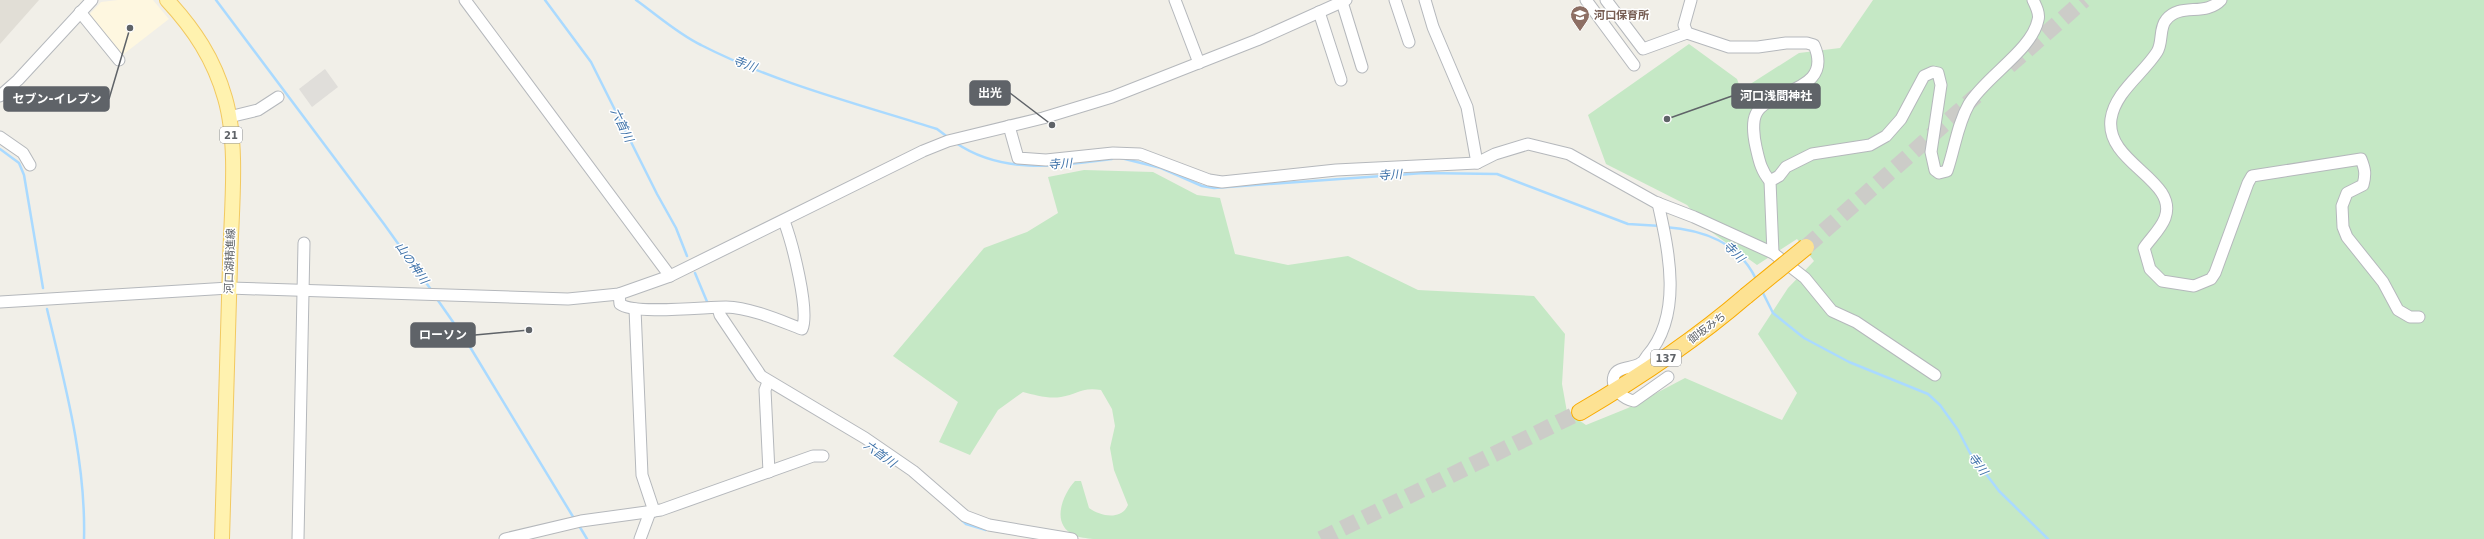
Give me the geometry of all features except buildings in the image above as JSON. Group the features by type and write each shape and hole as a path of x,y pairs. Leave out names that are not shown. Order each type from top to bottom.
{"highway":[{"name":"御坂みち","path":"1580,412 1617,390 1715,323 1806,247"}],"main road":[{"name":"河口湖精進線","path":"167,0 194,31 210,58 221,85 229,117 232,196 222,539"}],"street":[{"path":"0,96 18,80 92,0"},
{"path":"466,0 670,276"},
{"path":"1175,0 1199,63"},
{"path":"1395,0 1409,42"},
{"path":"1425,0 1433,26 1467,107 1477,163"},
{"path":"1586,0 1634,66"},
{"path":"1606,0 1643,50 1687,33 1729,47 1758,47 1807,42 1814,46 1818,59 1814,74 1802,86 1761,108 1756,114 1754,138 1760,164 1770,181 1773,253"},
{"path":"1687,33 1684,25 1691,0"},
{"path":"1770,181 1779,176 1786,167 1812,154 1870,145 1886,136 1902,119 1924,76 1933,72 1938,73 1940,76 1941,85 1931,152 1935,170 1940,173 1947,171 1959,124 1970,103 1982,88 2024,46 2035,30 2039,15 2033,0"},
{"path":"2221,0 2211,8 2177,11 2165,20 2158,51 2120,97 2111,119 2117,148 2159,188 2166,208 2165,218 2144,248 2150,269 2162,281 2194,286 2206,282 2215,273 2248,183 2252,176 2361,158 2366,171 2363,185 2347,193 2342,206 2343,227 2356,249 2383,282 2398,310 2410,318 2419,317"},
{"path":"0,302 229,288 568,299 619,294 670,276 784,221 898,162 961,138 1109,98 1199,63 1344,1 1362,67"},
{"path":"80,12 119,60"},
{"path":"1319,12 1341,80"},
{"path":"229,117 258,110 278,97"},
{"path":"1009,126 1018,158 1046,160 1113,153 1140,154 1209,180 1222,182 1336,170 1477,163 1495,154 1528,144 1561,151 1658,203 1773,253 1805,278 1832,311 1856,322 1935,375"},
{"path":"0,137 24,153 30,165"},
{"path":"1658,203 1670,257 1666,323 1652,351 1641,364 1618,370 1614,375 1617,390 1625,400 1634,401 1668,377"},
{"path":"619,294 620,304 635,309 727,307 760,314 802,330 805,318 803,304 796,266 784,221"},
{"path":"298,539 304,243"},
{"path":"718,308 720,315 758,373 768,382 840,421 913,471 941,498 971,520 989,525 1072,539"},
{"path":"635,309 642,475 652,511 640,539"},
{"path":"768,382 765,390 769,472"},
{"path":"506,539 581,521 652,511 813,456 823,456"}],"shaded area":[{"path":"0,0 39,0 0,44"},
{"path":"118,0 153,0 169,19 120,57 88,16 101,2"},
{"path":"325,69 338,87 312,107 299,89"}],"green space":[{"path":"1873,0 2484,0 2484,539 1093,539 1078,537 1067,530 1062,524 1061,509 1066,493 1075,481 1081,481 1089,508 1094,511 1110,516 1125,510 1128,505 1114,470 1110,448 1115,426 1112,409 1101,390 1083,390 1066,396 1056,397 1023,392 998,410 970,455 939,442 958,402 893,356 984,248 1027,232 1058,213 1048,177 1084,170 1153,172 1197,195 1220,198 1235,254 1288,265 1348,256 1418,290 1534,296 1565,334 1562,384 1567,412 1586,425 1628,408 1685,378 1782,420 1797,393 1758,334 1788,288 1814,261 1797,239 1757,265 1710,231 1687,205 1606,164 1588,115 1689,44 1737,79 1741,90 1799,53 1840,48"}],"waterway":[{"name":"山の神川","path":"216,0 384,224 432,291"},
{"name":"六首川","path":"545,0 591,62 657,194 676,228 687,256"},
{"name":"寺川","path":"636,0 692,41 758,71 817,92 937,129 949,138"},
{"name":"寺川","path":"956,143 974,153 993,160 1012,164 1032,166 1072,164 1112,159"},
{"path":"0,149 19,163 24,175 43,288"},
{"name":"寺川","path":"1121,158 1161,168 1202,186 1214,188 1424,173 1497,174 1628,224 1661,226"},
{"name":"寺川","path":"1665,227 1693,231 1718,240 1730,247 1740,256 1749,266 1756,279"},
{"name":"六首川","path":"695,273 708,304"},
{"name":"寺川","path":"1762,291 1773,313 1804,338 1849,362 1928,394 1940,405 1958,430 1970,453 1999,491 2048,539"},
{"name":"山の神川","path":"437,299 467,342 575,520"},
{"path":"47,309 67,395 78,452 82,481 84,539"},
{"name":"六首川","path":"749,368 756,377"},
{"name":"六首川","path":"953,512 966,524 986,530"},
{"name":"山の神川","path":"578,524 587,539"}],"tunnel":[{"path":"2009,66 2084,0"},
{"path":"1806,247 1976,96"},
{"path":"1321,539 1580,412"}],"place":[{"name":"セブン-イレブン","path":"130,28"},
{"name":"河口保育所","path":"1580,32"},
{"name":"河口浅間神社","path":"1667,119"},
{"name":"出光","path":"1052,125"},
{"name":"ローソン","path":"529,330"}]}
